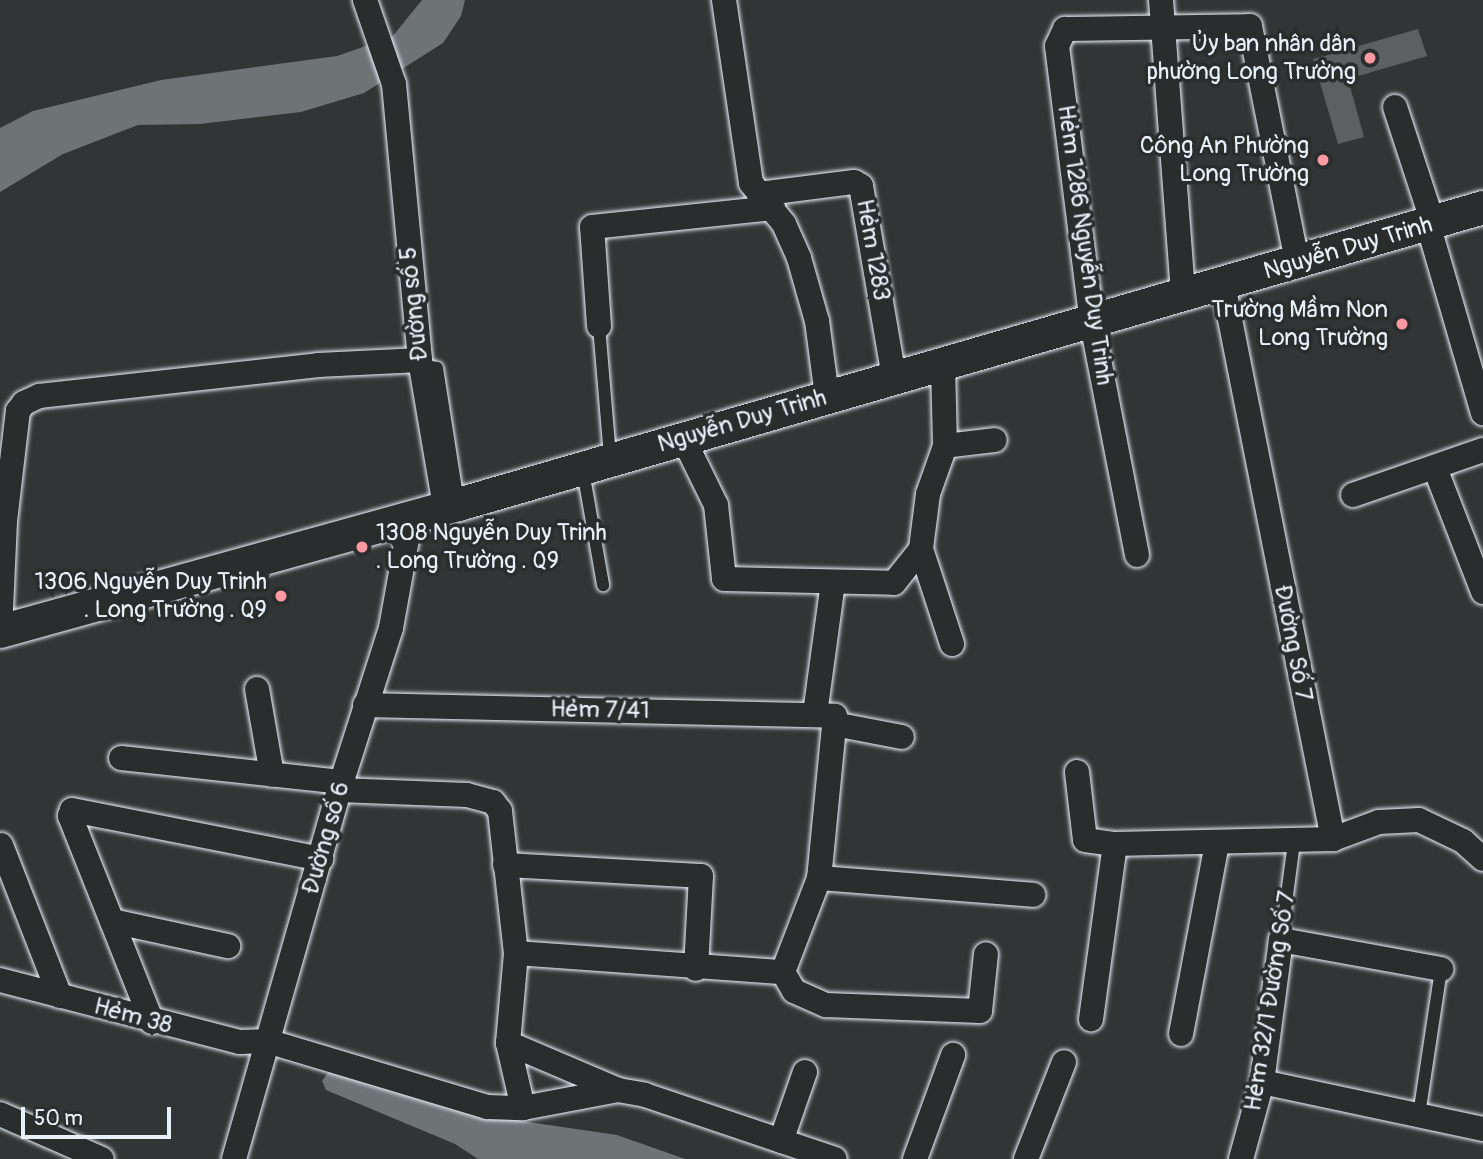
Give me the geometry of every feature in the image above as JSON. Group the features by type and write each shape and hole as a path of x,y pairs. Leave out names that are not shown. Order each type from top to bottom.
{"main road":[{"name":"Nguyễn Duy Trinh","path":"0,631 1092,323 1483,208"}],"street":[{"name":"Đường số 5","path":"365,0 395,92 420,362 452,505"},
{"path":"724,0 751,183 766,201 802,270 817,321 827,396"},
{"path":"1161,0 1159,27 1183,296"},
{"path":"1159,27 1242,23 1254,31 1297,262"},
{"name":"Hẻm 1286 Nguyễn Duy Trinh","path":"1137,555 1092,323 1057,47 1059,35 1065,29 1159,27"},
{"path":"1395,107 1483,412"},
{"name":"Hẻm 1283","path":"766,201 854,182 861,186 894,377"},
{"path":"599,326 592,227 766,201"},
{"name":"Đường Số 7","path":"1223,284 1333,839"},
{"path":"0,631 5,521 18,411 24,403 39,396 318,365 420,362"},
{"path":"943,363 945,446 928,494 921,549 953,643"},
{"path":"683,438 716,505 724,579 894,583 921,549"},
{"path":"945,446 995,440"},
{"path":"1353,495 1483,450"},
{"path":"1435,468 1483,592"},
{"name":"Đường số 6","path":"239,1158 267,1041 340,786 391,628 411,517"},
{"path":"783,972 819,878 833,582"},
{"path":"257,689 272,775"},
{"name":"Hẻm 7/41","path":"365,705 828,718 902,737"},
{"path":"121,758 272,775 340,786 467,795 493,802 500,811 516,953 508,1044 523,1108"},
{"path":"1077,772 1084,840 1115,844 1294,842 1333,839 1379,822 1419,820 1463,841 1483,859"},
{"path":"152,1022 70,816 78,807 321,859"},
{"path":"1091,1019 1115,844"},
{"path":"1181,1034 1217,844"},
{"path":"1,845 60,996"},
{"path":"505,864 701,876 696,969"},
{"path":"819,878 1033,895"},
{"path":"112,921 228,946"},
{"path":"1281,940 1441,969"},
{"name":"Hẻm 32/1 Đường Số 7","path":"1241,1159 1262,1082 1281,940"},
{"path":"516,953 696,969 783,972"},
{"path":"783,972 794,991 818,1003 980,1011 986,954"},
{"name":"Hẻm 38","path":"0,980 152,1022 240,1042 267,1041 487,1107 523,1108 618,1090"},
{"path":"508,1044 618,1090 645,1095 835,1159"},
{"path":"915,1159 953,1055"},
{"path":"1026,1159 1064,1062"},
{"path":"781,1141 805,1072"},
{"path":"1262,1082 1483,1129"},
{"path":"0,1114 102,1159"}],"lane":[{"path":"599,326 596,463 603,585"},
{"name":"Hẻm 32/1 Đường Số 7","path":"1281,940 1294,842"},
{"path":"1419,1115 1441,969"}],"shaded area":[{"path":"422,0 465,0 461,16 443,43 364,93 301,112 200,124 138,125 63,154 0,192 0,128 33,111 161,80 337,56 392,37"},
{"path":"332,1067 508,1119 617,1135 685,1159 478,1159 455,1144 326,1090 322,1081"}],"building":[{"name":"Ủy ban nhân dân phường Long Trường","path":"1418,29 1427,56 1348,79 1364,137 1338,144 1313,59"}],"place":[{"name":"Ủy ban nhân dân phường Long Trường","path":"1370,58"},
{"name":"Công An Phường Long Trường","path":"1323,160"},
{"name":"Trường Mầm Non Long Trường","path":"1402,324"},
{"name":"1308 Nguyễn Duy Trinh . Long Trường . Q9","path":"362,547"},
{"name":"1306 Nguyễn Duy Trinh . Long Trường . Q9","path":"281,596"}]}
